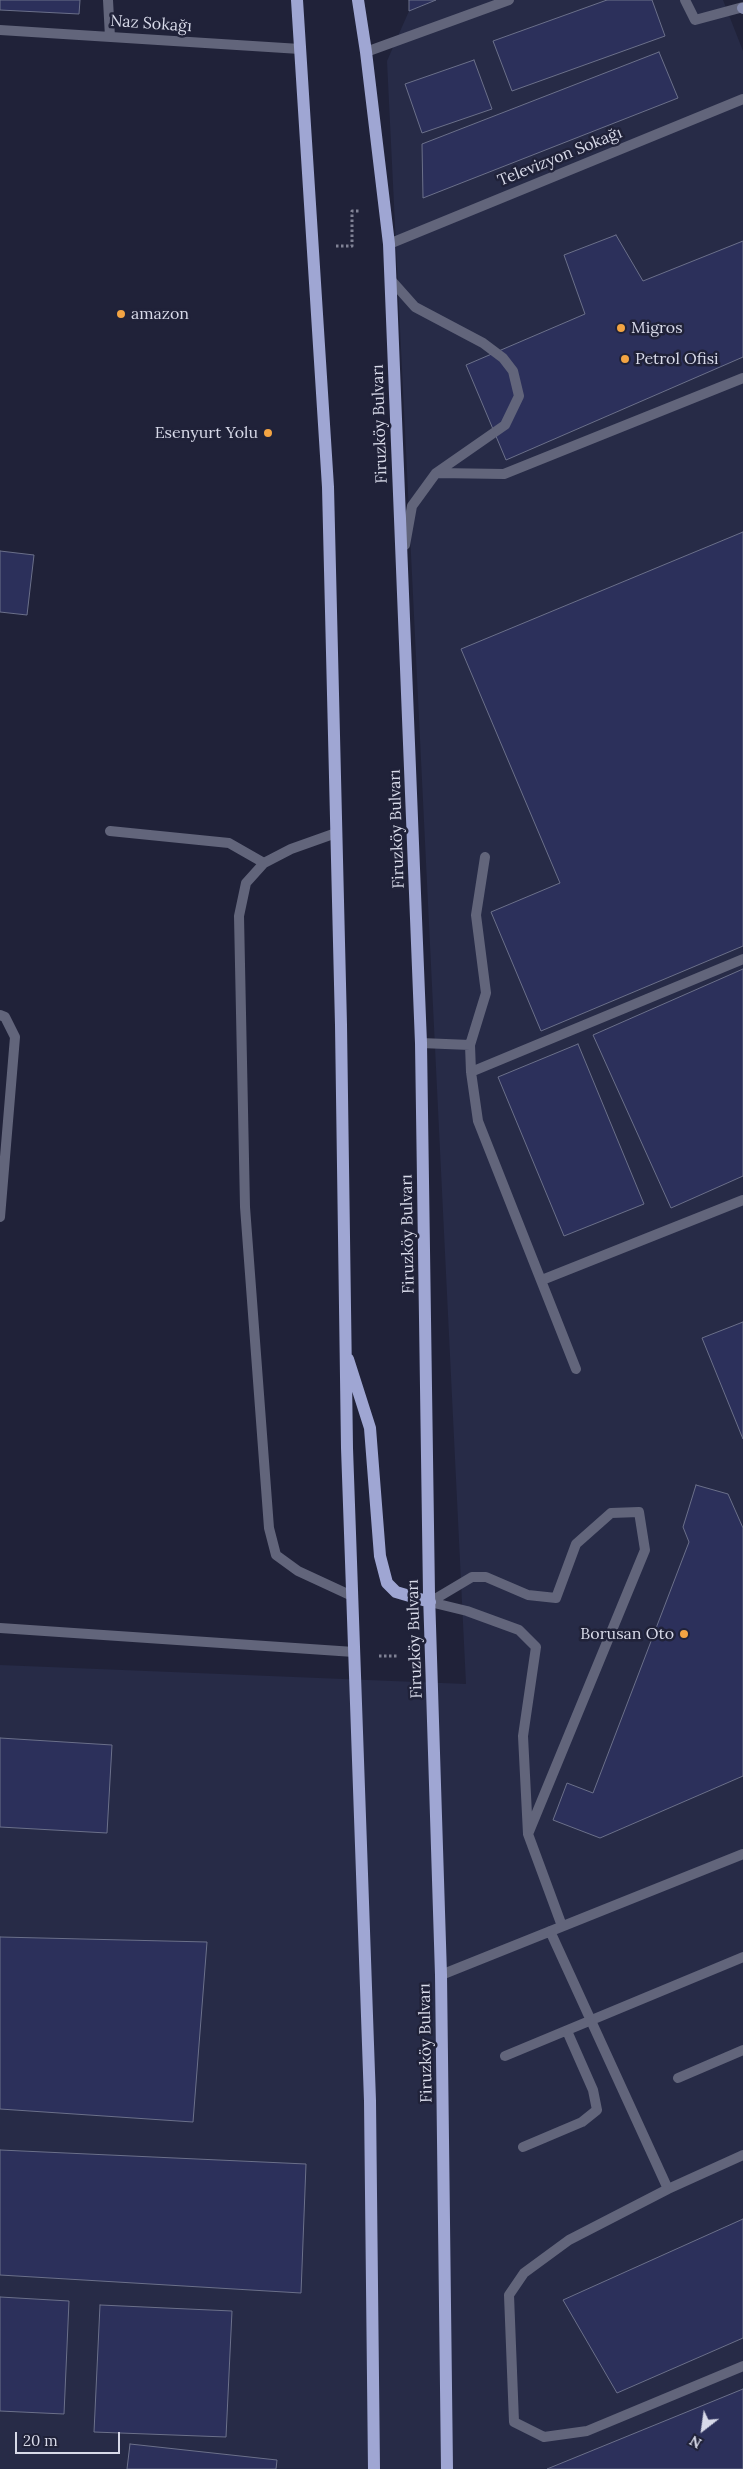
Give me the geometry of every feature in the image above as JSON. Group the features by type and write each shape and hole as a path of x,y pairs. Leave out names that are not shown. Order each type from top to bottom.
{"main road":[{"name":"Firuzköy Bulvarı","path":"358,0 389,244 421,1044 430,1602 441,1975 447,2469"},
{"path":"297,1 328,487 352,1596 370,2101 374,2469"},
{"path":"346,1352 358,1382 370,1428 380,1556 387,1583 396,1592 430,1602"}],"street":[{"path":"108,0 110,37"},
{"path":"366,52 510,0"},
{"path":"685,0 695,20 743,8"},
{"name":"Naz Sokağı","path":"0,30 300,49"},
{"name":"Televizyon Sokağı","path":"389,244 743,99"},
{"path":"391,280 415,307 484,342 503,358 513,371 519,396 505,425 436,473 412,506 402,561"},
{"path":"436,473 504,474 743,378"},
{"path":"110,830 229,843 264,863"},
{"path":"336,833 290,848 264,863 246,883 239,916 245,1207 269,1528 276,1555 298,1570 352,1596"},
{"path":"485,857 476,915 486,993 470,1046 471,1072 478,1121 576,1370"},
{"path":"471,1072 743,958"},
{"path":"0,1014 5,1017 15,1037 0,1217"},
{"path":"421,1044 470,1046"},
{"path":"542,1280 743,1200"},
{"path":"430,1602 472,1577 486,1577 528,1595 556,1598 576,1544 611,1513 639,1512 645,1550 528,1834"},
{"path":"430,1602 466,1611 519,1630 536,1647 523,1736 528,1834 562,1926"},
{"path":"0,1628 354,1652"},
{"path":"441,1975 743,1854"},
{"path":"550,1931 668,2189"},
{"path":"505,2056 591,2022 743,1957"},
{"path":"524,2147 582,2122 597,2110 593,2090 567,2031"},
{"path":"678,2078 743,2050"},
{"path":"743,2155 668,2189 569,2240 524,2273 509,2295 514,2422 544,2437 587,2431 743,2366"}],"path":[{"path":"334,246 352,246 352,211 364,211"},
{"path":"376,1656 398,1656"}],"shaded area":[{"path":"436,0 723,0 743,51 743,2469 0,2469 0,1665 466,1684 387,61 409,11"}],"building":[{"path":"0,0 80,0 79,14 0,10"},
{"path":"409,0 436,0 409,11"},
{"path":"607,0 652,0 665,36 512,91 493,41"},
{"path":"659,52 678,98 423,198 422,144"},
{"path":"474,60 492,109 422,133 405,84"},
{"path":"616,235 643,281 743,241 743,357 506,460 466,365 585,314 564,255"},
{"path":"743,532 743,946 541,1031 491,912 560,883 461,649"},
{"path":"0,551 34,555 27,615 0,612"},
{"path":"743,969 743,1176 671,1208 593,1035"},
{"path":"578,1044 644,1204 564,1236 498,1077"},
{"path":"743,1322 743,1439 702,1338"},
{"path":"696,1485 728,1494 743,1528 743,1776 600,1838 553,1820 567,1783 593,1793 689,1542 683,1527"},
{"path":"0,1738 112,1745 107,1833 0,1827"},
{"path":"0,1937 207,1942 193,2122 0,2109"},
{"path":"0,2150 306,2164 301,2293 0,2275"},
{"path":"743,2219 743,2338 617,2393 563,2300"},
{"path":"0,2297 69,2301 64,2414 0,2411"},
{"path":"100,2305 232,2311 226,2437 94,2432"},
{"path":"743,2389 743,2469 547,2469"},
{"path":"130,2444 277,2460 276,2469 127,2469"}],"place":[{"name":"amazon","path":"121,314"},
{"name":"Migros","path":"621,328"},
{"name":"Petrol Ofisi","path":"625,359"},
{"name":"Esenyurt Yolu","path":"268,433"},
{"name":"Borusan Oto","path":"684,1634"}]}
